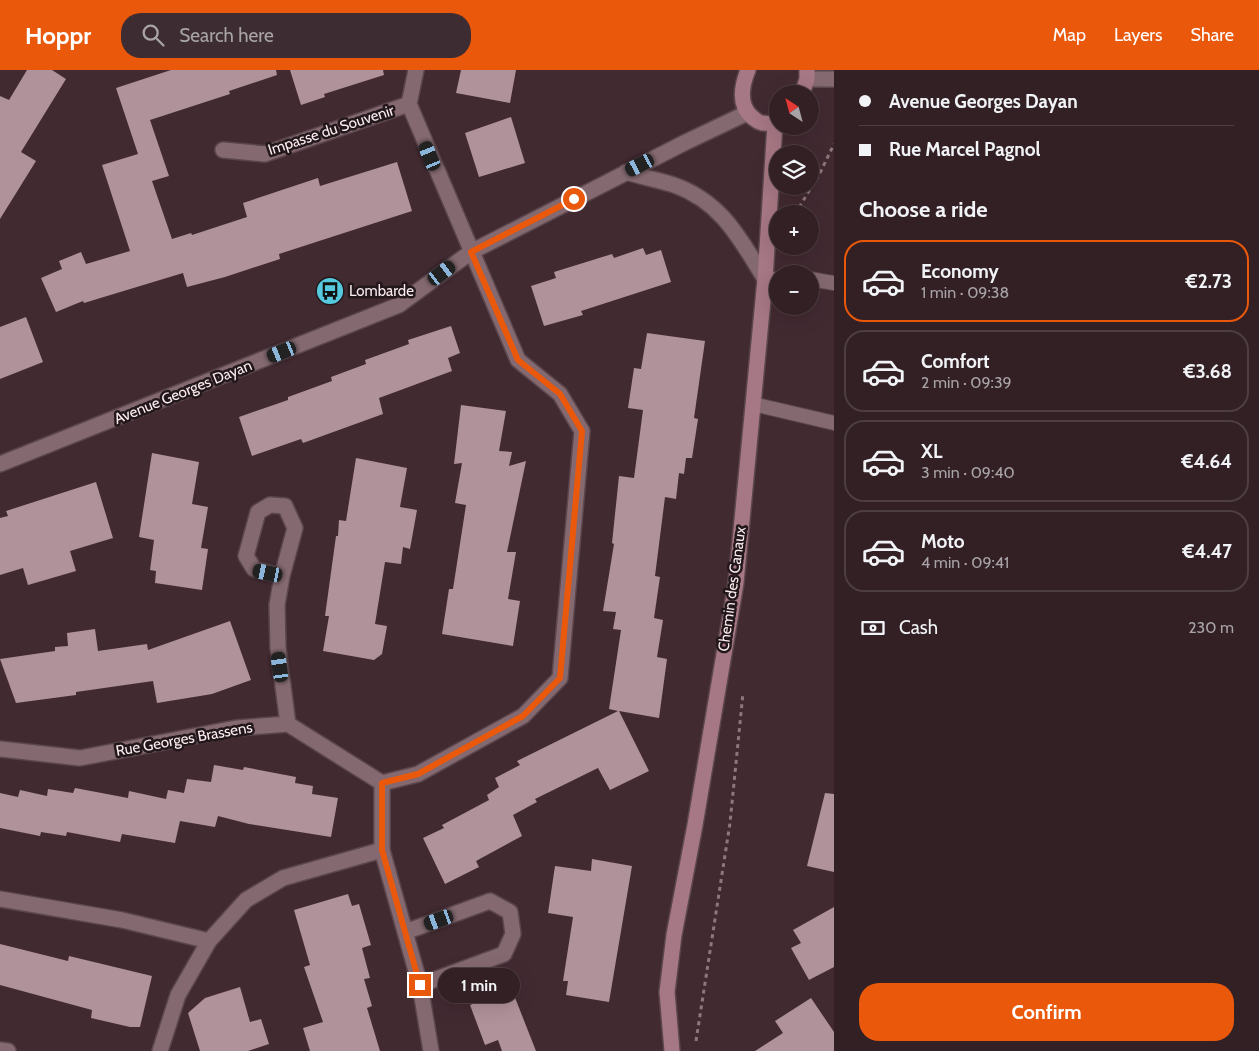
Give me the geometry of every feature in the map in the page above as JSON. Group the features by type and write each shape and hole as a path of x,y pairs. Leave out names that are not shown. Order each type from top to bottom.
{"street":[{"path":"282,576 254,570 246,556 258,512 270,505 285,506 295,528 282,576 277,605 278,648 288,724 382,783 418,774 523,716 560,678 582,431 560,394 518,360 409,104 416,70"},
{"path":"748,70 744,80 742,103 747,113 758,122 769,123"},
{"path":"805,81 834,78"},
{"name":"Impasse du Souvenir","path":"223,150 265,154 409,104"},
{"name":"Avenue Georges Dayan","path":"0,464 399,305 471,252 626,172 747,113"},
{"name":"Chemin des Canaux","path":"771,265 776,135"},
{"path":"626,172 675,186 710,204 734,228 769,276"},
{"name":"Chemin des Canaux","path":"672,1051 667,992 674,935 695,825 736,583 753,404 769,293"},
{"name":"Rue Georges Brassens","path":"0,749 80,758 236,728 288,724"},
{"path":"382,783 382,850 420,985 431,1051"},
{"path":"160,1051 178,995 209,941 246,900 284,878 382,850"},
{"path":"0,899 122,920 209,941"},
{"path":"405,932 490,901 510,912 513,934 504,954 420,985"},
{"path":"0,1050 8,1051"}],"lane":[{"path":"819,281 834,284"},
{"path":"753,404 834,423"}],"path":[{"path":"800,205 820,173 834,144"}],"building":[{"path":"27,70 52,70 66,79 21,152 36,161 0,219 0,96 9,100"},
{"path":"171,70 276,70 277,75 229,91 230,94 150,120 169,176 152,181 172,239 191,233 192,235 247,217 243,203 318,178 320,186 397,162 412,211 279,254 280,259 225,277 187,287 183,273 84,303 83,301 56,312 41,278 62,269 59,261 81,252 86,264 130,251 102,165 138,154 116,88"},
{"path":"290,70 383,70 384,75 324,94 325,97 301,105"},
{"path":"461,70 516,70 510,103 456,93"},
{"path":"511,117 525,163 479,177 465,133"},
{"path":"643,248 646,255 661,250 671,282 581,311 583,315 544,326 531,286 556,278 554,272 612,254 614,258"},
{"path":"26,317 43,362 0,379 0,327"},
{"path":"451,326 460,353 448,358 452,371 379,398 383,414 303,443 301,439 252,456 239,417 288,400 288,397 332,381 331,377 366,364 365,360 409,344 408,340"},
{"path":"647,333 705,341 694,418 698,419 692,458 686,458 684,474 679,473 676,499 665,497 655,576 660,577 654,618 663,620 657,657 667,659 659,718 619,711 649,771 610,790 598,768 535,799 537,802 513,815 522,836 476,861 479,867 445,884 423,838 444,828 442,825 489,800 487,795 499,787 495,778 520,765 517,761 618,711 609,709 621,630 613,629 616,612 603,611 614,544 612,543 619,476 634,478 643,410 628,408 634,368 641,369"},
{"path":"461,405 506,411 499,451 512,452 509,466 526,461 507,552 516,552 508,599 520,601 513,646 442,634 449,589 453,589 466,505 455,503 462,463 454,464"},
{"path":"152,453 199,462 192,504 208,507 201,548 208,549 202,590 155,583 156,571 150,570 154,540 139,537"},
{"path":"356,458 407,468 400,507 417,510 410,549 403,547 401,564 385,562 375,624 387,626 382,654 374,660 323,651 329,616 325,616 336,536 338,536 339,520 346,521"},
{"path":"96,482 113,538 70,551 76,571 28,585 23,568 0,575 0,518 8,516 6,511"},
{"path":"230,621 251,680 212,694 200,696 157,703 153,681 76,692 76,695 16,703 0,659 55,651 55,647 68,646 67,633 95,629 98,651 147,644 148,650"},
{"path":"214,765 243,770 244,767 296,777 295,783 313,786 312,794 338,798 331,837 249,824 218,816 215,827 180,821 175,843 122,834 120,842 67,832 66,836 41,832 40,836 0,828 0,793 18,797 20,790 47,796 48,789 73,793 75,788 128,798 129,791 166,799 168,790 184,793 187,779 211,782"},
{"path":"825,793 834,794 834,872 807,866"},
{"path":"592,859 632,866 609,1002 566,995 568,981 563,981 573,917 548,913 555,866 591,871"},
{"path":"348,894 352,906 359,904 371,945 362,948 370,978 364,979 372,1006 367,1008 380,1051 310,1051 303,1028 323,1022 304,967 310,965 294,910"},
{"path":"834,907 834,967 809,980 791,948 801,943 793,930"},
{"path":"0,944 68,961 69,956 152,976 140,1027 130,1027 91,1018 92,1010 0,985"},
{"path":"240,987 250,1022 261,1019 269,1044 248,1051 200,1051 188,1013 205,998"},
{"path":"512,990 536,1051 502,1051 498,1040 485,1045 470,1005"},
{"path":"811,998 834,1032 834,1051 755,1051 783,1033 775,1021"}],"place":[{"name":"Lombarde","path":"330,291"}],"route":[{"path":"420,985 382,850 382,783 418,774 523,716 560,678 582,431 560,394 518,360 471,252 574,199"}]}
